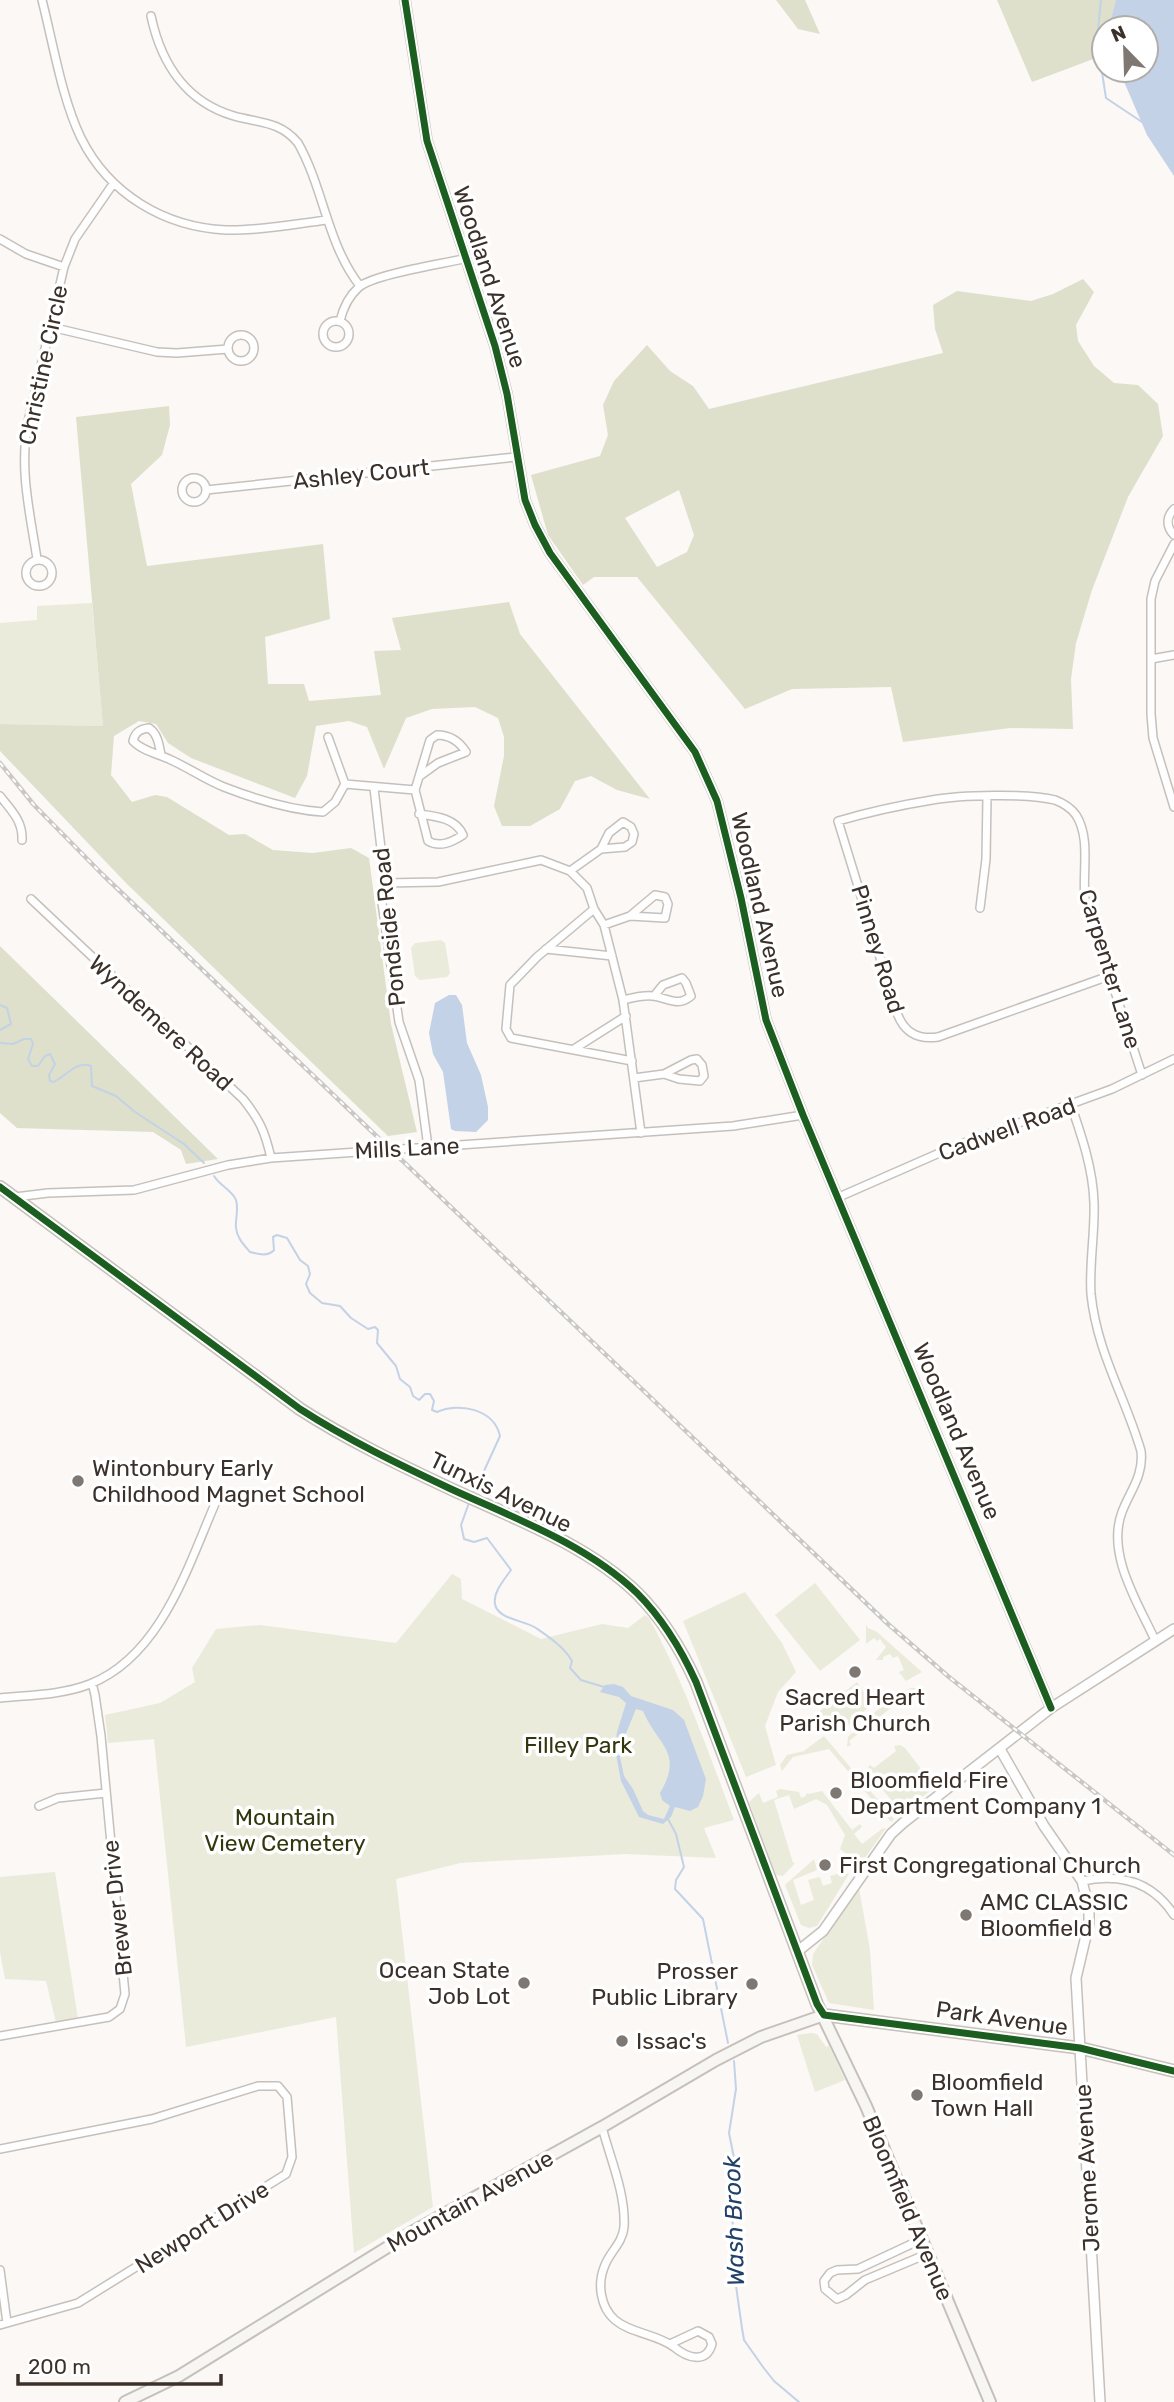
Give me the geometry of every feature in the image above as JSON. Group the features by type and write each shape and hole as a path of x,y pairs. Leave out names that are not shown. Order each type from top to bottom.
{"main road":[{"name":"Tunxis Avenue","path":"0,1187 300,1409 337,1433 543,1531 617,1576 659,1617 677,1643 696,1682 817,2004 824,2015"},
{"name":"Park Avenue","path":"824,2015 1080,2048 1174,2071"},
{"name":"Mountain Avenue","path":"125,2402 179,2376 412,2232 602,2127 716,2060 753,2041 824,2015"},
{"name":"Bloomfield Avenue","path":"824,2015 866,2106 990,2402"}],"street":[{"path":"42,0 81,137 113,184 150,210 189,226 230,230 327,220"},
{"name":"Woodland Avenue","path":"405,0 427,141 495,346 507,394 525,499 550,553 695,752 706,775 717,801 741,898 766,1020 803,1115 1051,1707"},
{"path":"151,16 164,58 181,83 194,95 222,111 272,123 290,134 303,152 342,260 360,286"},
{"name":"Christine Circle","path":"37,559 23,468 23,448 64,267 81,228 113,184"},
{"path":"0,239 26,254 64,267"},
{"path":"340,321 342,310 360,286 467,258"},
{"path":"51,327 158,352 228,349"},
{"name":"Ashley Court","path":"206,489 516,457"},
{"path":"1174,509 1168,517 1168,523 1174,536"},
{"path":"1174,544 1155,581 1151,599 1150,714 1153,738 1174,807"},
{"path":"1151,659 1174,655"},
{"path":"419,814 449,821 459,827 463,835 445,844 428,841 419,814 415,790 430,740 437,734 446,735 460,744 466,752 438,763 420,776"},
{"path":"161,755 224,787 279,804 323,812 335,802 345,784 328,737"},
{"path":"345,784 415,790"},
{"name":"Pondside Road","path":"374,788 385,883 382,903 399,1022 419,1080 428,1147"},
{"path":"0,796 18,818 23,831 22,840"},
{"path":"979,908 986,859 987,797"},
{"name":"Carpenter Lane","path":"838,821 934,800 1044,798 1066,806 1077,817 1084,841 1085,899 1142,1075"},
{"name":"Pinney Road","path":"838,821 897,1013 901,1023 916,1036 928,1039 937,1037 1109,976"},
{"path":"570,871 600,849 615,827 622,822 631,827 634,834 632,842 625,847 600,849"},
{"path":"385,883 438,882 541,860 570,871 587,888 594,909 604,925 623,1000 641,1133"},
{"path":"604,925 630,916 655,895 665,897 668,904 665,918 630,916"},
{"name":"Wyndemere Road","path":"31,899 243,1099 262,1126 271,1158"},
{"path":"594,909 546,949 510,985 506,1029 511,1038 632,1061"},
{"path":"546,949 612,956"},
{"path":"623,1000 654,996 673,1002 684,1002 691,996 682,978 663,985 654,996"},
{"path":"574,1049 625,1016"},
{"path":"634,1078 664,1074 696,1059 702,1065 704,1076 700,1081 693,1082 664,1074"},
{"name":"Cadwell Road","path":"839,1197 953,1147 1071,1105 1174,1059"},
{"path":"1071,1105 1092,1179 1094,1225 1091,1294 1097,1328 1103,1354 1141,1451 1139,1479 1122,1512 1116,1537 1119,1554 1154,1640"},
{"name":"Mills Lane","path":"15,1197 135,1190 228,1165 271,1158 753,1124 803,1115"},
{"path":"0,1698 53,1693 92,1683 131,1658 167,1612 218,1497"},
{"path":"798,1951 823,1931 891,1834 1051,1707 1174,1629"},
{"name":"Brewer Drive","path":"0,2036 109,2017 120,2009 125,1994 96,1695 92,1683"},
{"name":"Jerome Avenue","path":"1000,1749 1044,1826 1082,1881 1089,1914 1076,1978 1100,2402"},
{"path":"39,1806 58,1798 106,1793"},
{"path":"1082,1881 1107,1877 1129,1880 1159,1896 1174,1915"},
{"name":"Newport Drive","path":"0,2149 152,2119 258,2086 278,2086 287,2096 292,2157 286,2174 78,2303 3,2324"},
{"path":"602,2127 624,2217 624,2230 620,2241 604,2266 602,2302 616,2320 648,2337 670,2344 690,2357 700,2358 707,2355 712,2344 709,2337 698,2331 670,2344"},
{"path":"920,2240 858,2269 830,2273 824,2281 825,2289 837,2299 865,2280 927,2254"},
{"path":"0,2270 3,2324"}],"green space":[{"path":"776,0 805,0 820,34 798,29"},
{"path":"997,0 1155,0 1150,14 1090,14 1090,60 1032,82"},
{"path":"1083,279 1094,292 1076,325 1078,341 1094,366 1114,383 1138,385 1158,404 1163,436 1128,497 1092,590 1076,643 1071,679 1073,729 1010,728 903,742 891,687 792,689 745,709 637,577 594,577 583,585 548,535 531,475 600,456 608,435 603,405 614,381 647,345 670,371 693,386 709,409 943,353 935,329 933,305 957,291 1031,301 1053,294","holes":["679,490 694,535 687,552 657,567 625,518"]},
{"path":"169,406 170,425 162,455 131,484 147,566 323,544 330,619 265,637 268,684 304,684 309,701 381,695 374,651 401,650 392,618 509,602 520,634 650,799 617,790 591,776 575,781 560,809 530,826 502,826 494,806 504,756 504,737 498,718 475,707 432,709 406,718 384,769 367,727 349,721 316,726 307,776 295,798 191,758 168,743 156,724 139,721 114,736 111,775 132,802 155,795 167,797 229,835 245,834 273,850 313,853 351,848 369,858 391,1024 417,1132 388,1136 126,883 0,751 0,724 103,726 76,417"},
{"path":"92,603 103,726 0,724 0,623 37,620 37,606"},
{"path":"441,940 445,943 450,973 447,977 420,980 415,976 411,948 415,943"},
{"path":"0,946 218,1159 186,1164 181,1150 153,1132 17,1128 0,1113"},
{"path":"452,1574 461,1579 462,1599 541,1639 602,1624 628,1628 645,1615 649,1618 684,1692 734,1820 704,1828 716,1858 625,1854 460,1863 396,1879 433,2207 354,2253 336,2017 186,2047 154,1739 108,1743 105,1715 160,1703 195,1682 192,1668 216,1629 260,1625 396,1643"},
{"path":"815,1583 860,1640 820,1671 775,1615"},
{"path":"745,1592 782,1643 796,1672 778,1692 765,1726 776,1765 746,1777 683,1621"},
{"path":"866,1624 922,1672 906,1681 899,1672 904,1670 898,1656 893,1658 890,1654 883,1657 883,1660 876,1660 886,1647 880,1639 877,1641 874,1638 866,1644"},
{"path":"857,1682 872,1704 836,1734 819,1712"},
{"path":"911,1688 917,1688 919,1692 915,1696 911,1692 849,1741 851,1745 847,1747 848,1737 862,1723"},
{"path":"824,1736 894,1819 891,1822 829,1749 793,1757 782,1771 780,1765 787,1755 804,1751"},
{"path":"900,1745 935,1787 901,1813 867,1769 870,1765 874,1768 896,1751 894,1746"},
{"path":"780,1789 799,1792 801,1798 806,1796 806,1793 822,1791 852,1830 860,1824 862,1827 854,1834 862,1844 886,1828 860,1865 840,1849 845,1835 827,1805 816,1799 794,1809 789,1795 774,1800 795,1863 783,1876 776,1875 749,1802 759,1793 763,1803 778,1797 776,1791"},
{"path":"814,1859 817,1870 793,1880 801,1905 814,1900 808,1880 820,1877 823,1886 832,1883 830,1876 844,1872 849,1874 817,1926 809,1928 801,1925 785,1885"},
{"path":"55,1872 78,2019 56,2023 46,1981 5,1979 0,1952 0,1877"},
{"path":"859,1888 870,1950 874,2010 829,2003 812,1965 813,1954"},
{"path":"817,2034 826,2047 829,2046 845,2080 815,2092 797,2035"}],"water":[{"path":"1116,0 1174,0 1174,176 1147,135 1125,84 1160,84 1160,14 1112,14"},
{"path":"449,995 456,995 462,1005 467,1043 481,1075 488,1107 488,1120 476,1132 451,1129 443,1072 433,1054 429,1033 435,1003"},
{"path":"605,1685 623,1687 631,1696 673,1710 684,1720 706,1779 698,1807 690,1811 675,1807 671,1817 663,1824 639,1817 621,1781 615,1749 626,1703 619,1697 600,1692","holes":["636,1709 643,1711 669,1758 670,1768 660,1793 662,1800 670,1806 664,1819 643,1811 624,1776 620,1757 624,1748 622,1743"]}],"waterway":[{"path":"1101,0 1097,40 1106,98 1142,122"},
{"name":"Wash Brook","path":"0,1005 7,1008 11,1024 0,1030"},
{"name":"Wash Brook","path":"0,1043 13,1044 31,1039 33,1044 28,1059 32,1066 38,1066 45,1056 50,1054 55,1064 49,1075 50,1081 54,1082 81,1065 91,1066 92,1086 116,1096 135,1112 184,1144 204,1163"},
{"name":"Wash Brook","path":"214,1176 236,1200 237,1232 250,1252 269,1254 274,1250 273,1237 277,1235 287,1238 300,1260 308,1266 310,1274 306,1284 310,1293 322,1303 340,1306 351,1318 368,1329 375,1327 378,1330 377,1343 396,1366 400,1379 410,1387 413,1396 419,1400 425,1394 430,1394 434,1401 432,1410 437,1412 465,1408 491,1419 500,1436 473,1495"},
{"name":"Wash Brook","path":"469,1503 461,1525 464,1539 474,1542 487,1538 511,1570 496,1595 497,1609 506,1616 531,1626 561,1647 572,1661 570,1668 581,1680 604,1687"},
{"name":"Wash Brook","path":"668,1819 676,1834 684,1867 676,1880 675,1889 703,1919 728,2043"},
{"name":"Wash Brook","path":"734,2061 736,2089 729,2133 734,2158 732,2258 744,2340 774,2381 799,2402"}],"railway":[{"path":"0,763 34,805 103,875 888,1624 949,1677 1174,1855"}],"cycle path":[{"path":"405,0 427,141 495,346 507,394 525,500 550,553 695,752 717,801 741,898 766,1020 803,1115 1051,1708"},
{"path":"0,1187 300,1409 393,1461 572,1546 595,1560 637,1593 671,1635 696,1682 817,2004 824,2015 1080,2048 1174,2071"}],"place":[{"name":"Wintonbury Early Childhood Magnet School","path":"78,1481"},
{"name":"Sacred Heart Parish Church","path":"855,1672"},
{"name":"Bloomfield Fire Department Company 1","path":"836,1793"},
{"name":"First Congregational Church","path":"825,1865"},
{"name":"AMC CLASSIC Bloomfield 8","path":"966,1915"},
{"name":"Ocean State Job Lot","path":"524,1983"},
{"name":"Prosser Public Library","path":"752,1984"},
{"name":"Issac's","path":"622,2041"},
{"name":"Bloomfield Town Hall","path":"917,2095"}],"park label":[{"name":"Filley Park","path":"578,1745"},
{"name":"Mountain View Cemetery","path":"285,1830"}]}
